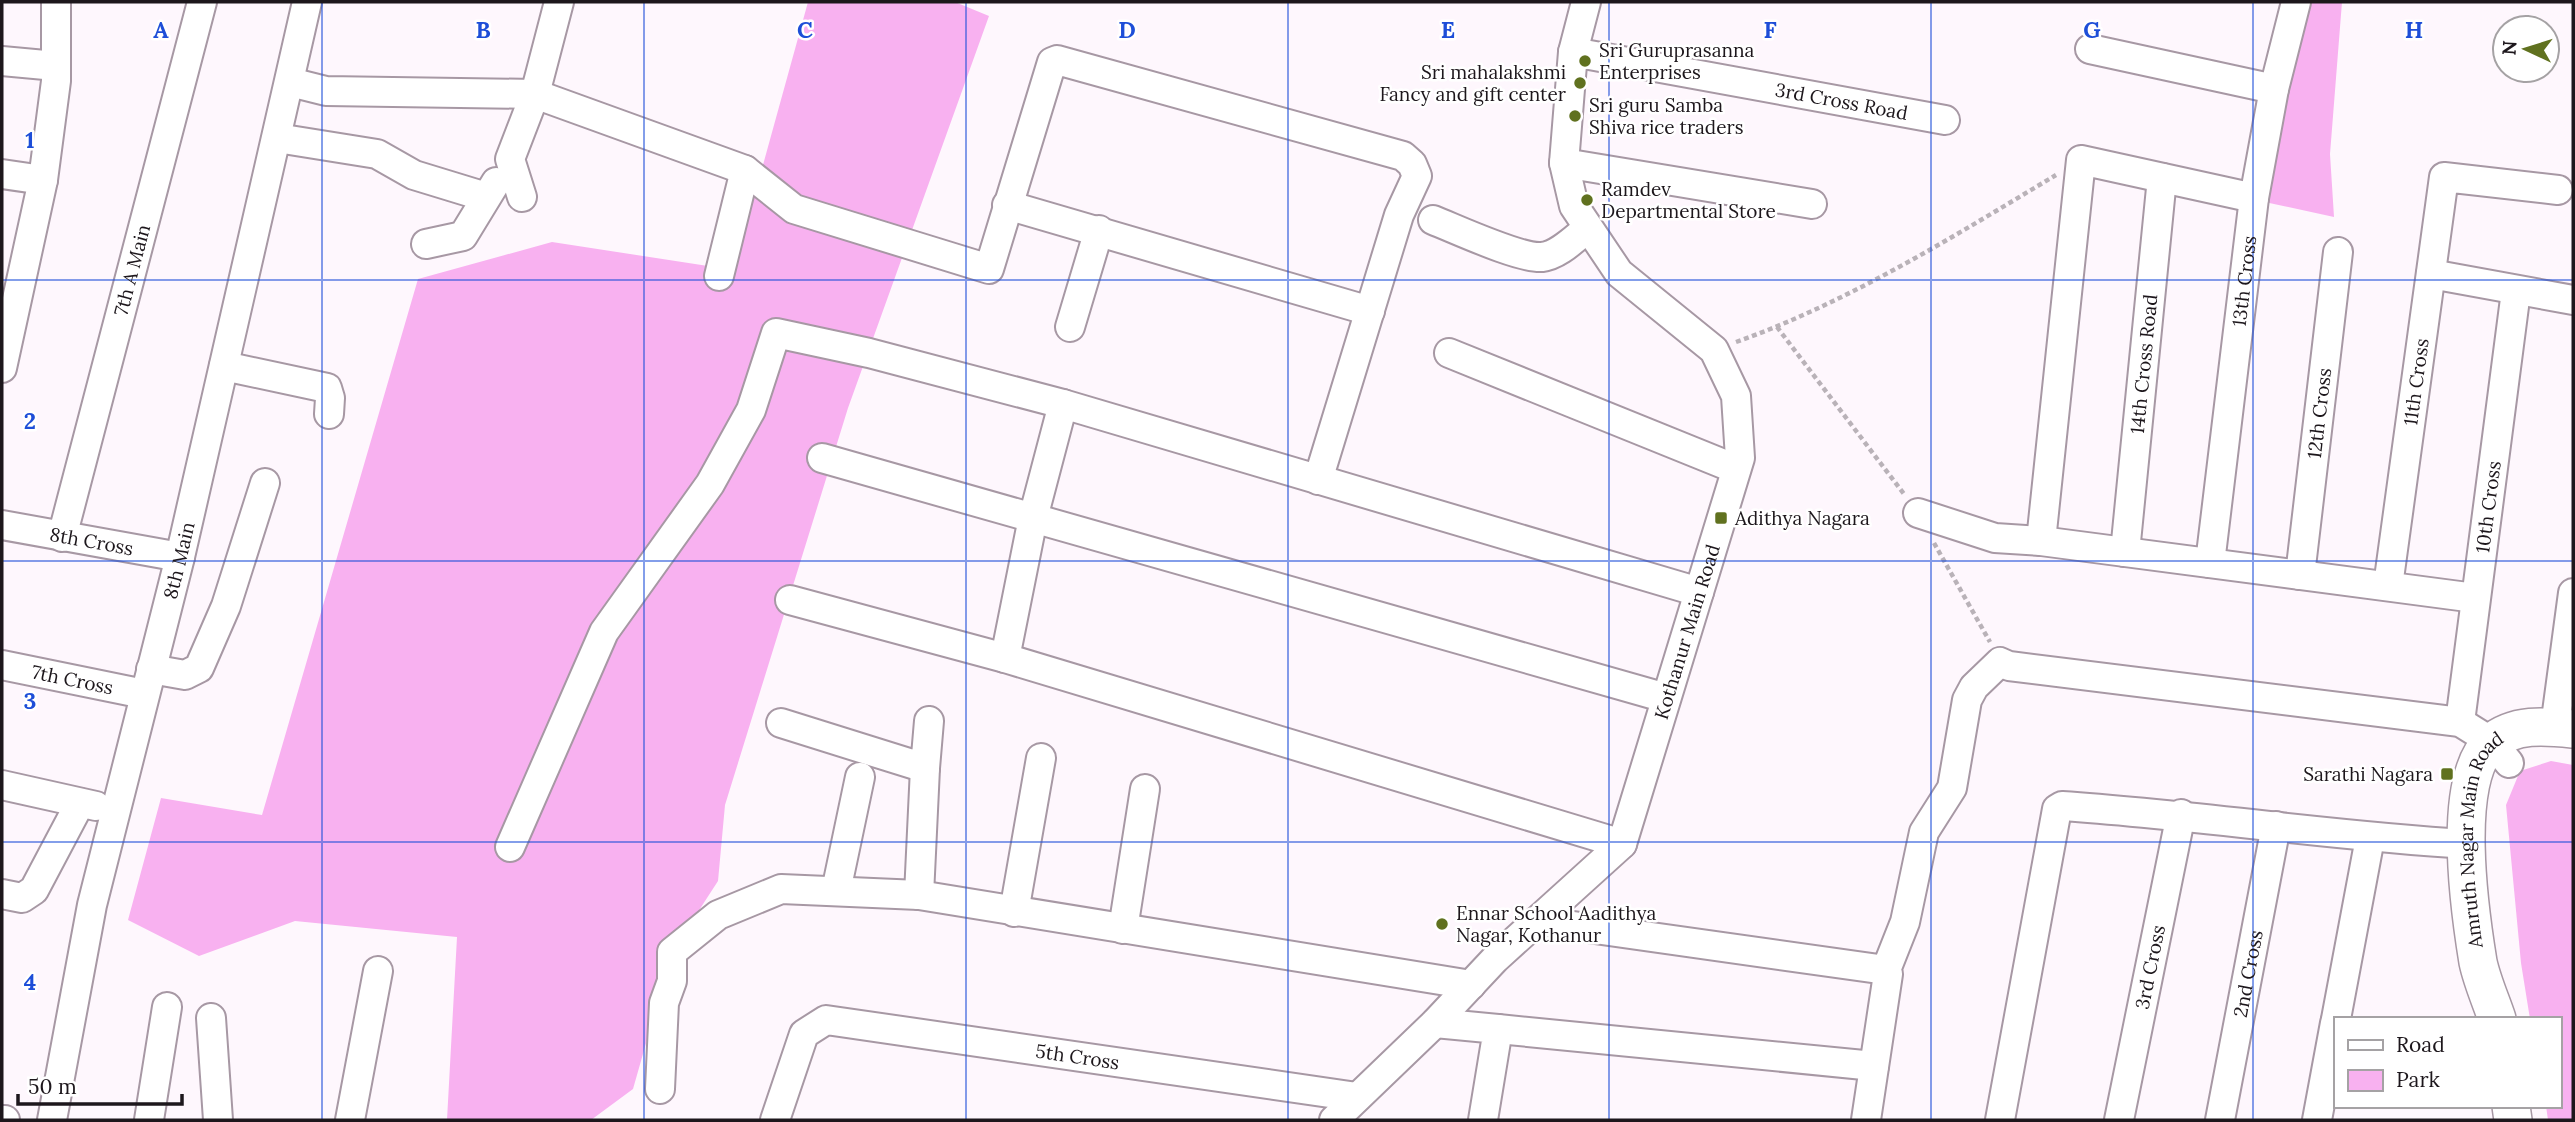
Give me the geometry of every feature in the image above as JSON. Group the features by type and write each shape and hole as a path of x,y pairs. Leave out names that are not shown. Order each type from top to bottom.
{"main road":[{"name":"Amruth Nagar Main Road","path":"2497,1017 2479,965 2466,844 2466,802 2471,781 2478,762 2500,752 2518,755 2541,749 2567,736"},
{"name":"Amruth Nagar Main Road","path":"2498,1017 2500,962 2486,843 2489,796 2496,779 2500,752"}],"street":[{"path":"2,368 43,180 56,66 56,2"},
{"name":"7th A Main","path":"62,537 202,2"},
{"name":"8th Main","path":"52,1120 92,905 180,557 307,2"},
{"path":"426,244 463,236 510,159 535,94 559,2"},
{"name":"Kothanur Main Road","path":"1586,2 1573,52 1564,163 1574,206 1619,273 1714,350 1736,396 1740,458 1622,844"},
{"name":"13th Cross","path":"2210,563 2254,198 2274,89 2296,2"},
{"path":"2090,48 2274,89"},
{"name":"3rd Cross Road","path":"1573,52 1945,120"},
{"path":"290,82 326,91 535,94 745,170 794,209 989,269 1049,66 1057,60 1403,156 1412,164 1417,176 1399,215 1318,480"},
{"path":"2,61 56,66"},
{"path":"277,138 377,154 414,175 486,197"},
{"path":"510,159 522,197"},
{"path":"2041,541 2081,160 2254,198"},
{"path":"1564,163 1812,204"},
{"path":"719,276 745,170"},
{"path":"2,174 43,180"},
{"name":"14th Cross Road","path":"2125,552 2162,177"},
{"name":"11th Cross","path":"2388,586 2444,177 2558,190"},
{"path":"1007,205 1370,311"},
{"path":"1433,220 1522,254 1542,257 1562,248 1588,228"},
{"path":"1070,327 1098,230"},
{"name":"12th Cross","path":"2300,575 2338,252"},
{"path":"2431,274 2573,300"},
{"name":"10th Cross","path":"2460,722 2515,291"},
{"path":"510,847 604,632 710,484 751,410 776,333 869,353 1063,404 1699,592"},
{"path":"1449,353 1736,469"},
{"path":"225,366 327,388 330,398 329,414"},
{"path":"1005,658 1033,518 1063,404"},
{"path":"822,458 1666,698"},
{"name":"7th Cross","path":"2,665 147,682 184,675 199,668 226,606 265,483"},
{"path":"1918,513 1995,538 2041,541 2475,597"},
{"name":"8th Cross","path":"2,525 180,557"},
{"path":"2567,736 2573,593"},
{"path":"790,600 1005,658 1622,844"},
{"path":"1866,1120 1886,970 1905,922 1924,832 1952,788 1967,700 1974,687 2000,662 2009,666 2460,722 2500,752"},
{"path":"919,895 929,721"},
{"path":"781,723 925,768"},
{"path":"1014,912 1041,758"},
{"path":"835,891 860,777"},
{"path":"2,785 116,810"},
{"path":"1123,929 1145,789"},
{"path":"2,894 22,898 34,890 80,803"},
{"path":"2000,1120 2054,813 2062,806 2181,814 2370,838 2466,844"},
{"name":"3rd Cross","path":"2119,1120 2181,814"},
{"name":"2nd Cross","path":"2220,1120 2276,826"},
{"path":"2337,1017 2370,838"},
{"path":"1334,1120 1471,985 1622,844"},
{"path":"660,1088 664,1003 673,981 672,952 718,915 781,889 919,895 1471,985"},
{"path":"1538,921 1886,970"},
{"path":"350,1120 378,971"},
{"path":"149,1120 167,1007"},
{"path":"211,1018 218,1120"},
{"name":"5th Cross","path":"780,1120 804,1034 826,1020 1357,1097"},
{"path":"1435,1023 1874,1066"},
{"path":"1483,1120 1498,1029"},
{"path":"2317,1120 2334,1040"}],"path":[{"path":"1714,350 1777,327 1945,241 2081,160"},
{"path":"1777,327 1918,513 2000,662"}],"green space":[{"path":"808,2 955,2 989,16 848,408 725,805 718,881 672,952 633,1089 591,1120 447,1120 457,937 295,921 199,956 128,920 161,798 262,815 418,279 552,242 734,270"},
{"path":"2306,2 2342,2 2330,154 2334,217 2260,201"},
{"path":"2551,761 2573,765 2573,1120 2548,1120 2546,1108 2561,1108 2561,1017 2530,1017 2521,963 2506,805 2520,771"}],"place":[{"name":"Sri Guruprasanna Enterprises","path":"1585,61"},
{"name":"Sri mahalakshmi Fancy and gift center","path":"1580,83"},
{"name":"Sri guru Samba Shiva rice traders","path":"1575,116"},
{"name":"Ramdev Departmental Store","path":"1587,200"},
{"name":"Adithya Nagara","path":"1721,518"},
{"name":"Sarathi Nagara","path":"2447,774"},
{"name":"Ennar School Aadithya Nagar, Kothanur","path":"1442,924"}]}
